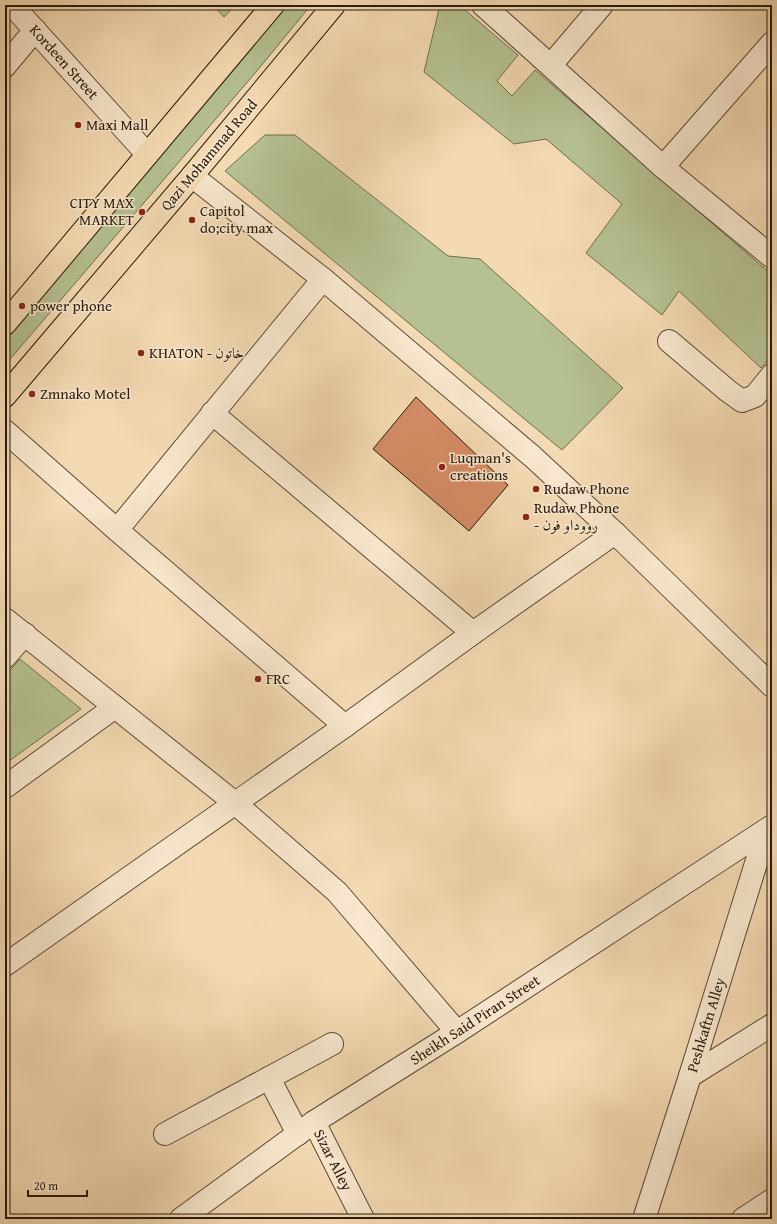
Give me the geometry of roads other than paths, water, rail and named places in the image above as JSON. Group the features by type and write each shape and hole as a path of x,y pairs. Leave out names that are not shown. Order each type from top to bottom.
{"main road":[{"path":"5,324 274,5"},
{"name":"Qazi Mohammad Road","path":"5,396 192,176 334,5"}],"street":[{"name":"Kordeen Street","path":"12,5 147,154"},
{"path":"483,5 663,166 772,257"},
{"path":"551,66 602,5"},
{"path":"5,66 35,30"},
{"path":"663,166 772,43"},
{"path":"192,176 323,279 532,457 614,533 772,686"},
{"path":"117,530 323,279"},
{"path":"669,341 742,401 755,396 772,375"},
{"path":"212,413 473,633"},
{"path":"5,432 345,726"},
{"path":"5,965 345,726 614,533"},
{"path":"5,619 235,803 337,892 457,1032"},
{"path":"5,657 25,634"},
{"path":"5,787 115,707"},
{"name":"Sheikh Said Piran Street","path":"181,1219 306,1128 457,1032 769,829"},
{"name":"Peshkaftn Alley","path":"644,1219 769,829"},
{"path":"690,1076 772,1025"},
{"path":"165,1134 332,1044"},
{"name":"Sizar Alley","path":"269,1078 306,1128 363,1219"},
{"path":"745,1218 772,1200"}],"place":[{"name":"Maxi Mall","path":"78,125"},
{"name":"CITY MAX MARKET","path":"142,212"},
{"name":"Capitol do;city max","path":"192,220"},
{"name":"power phone","path":"22,306"},
{"name":"KHATON - خاتون","path":"141,353"},
{"name":"Zmnako Motel","path":"32,394"},
{"name":"Luqman's creations","path":"442,467"},
{"name":"Rudaw Phone","path":"536,489"},
{"name":"Rudaw Phone - رووداو فون","path":"526,517"},
{"name":"FRC","path":"258,679"}]}
